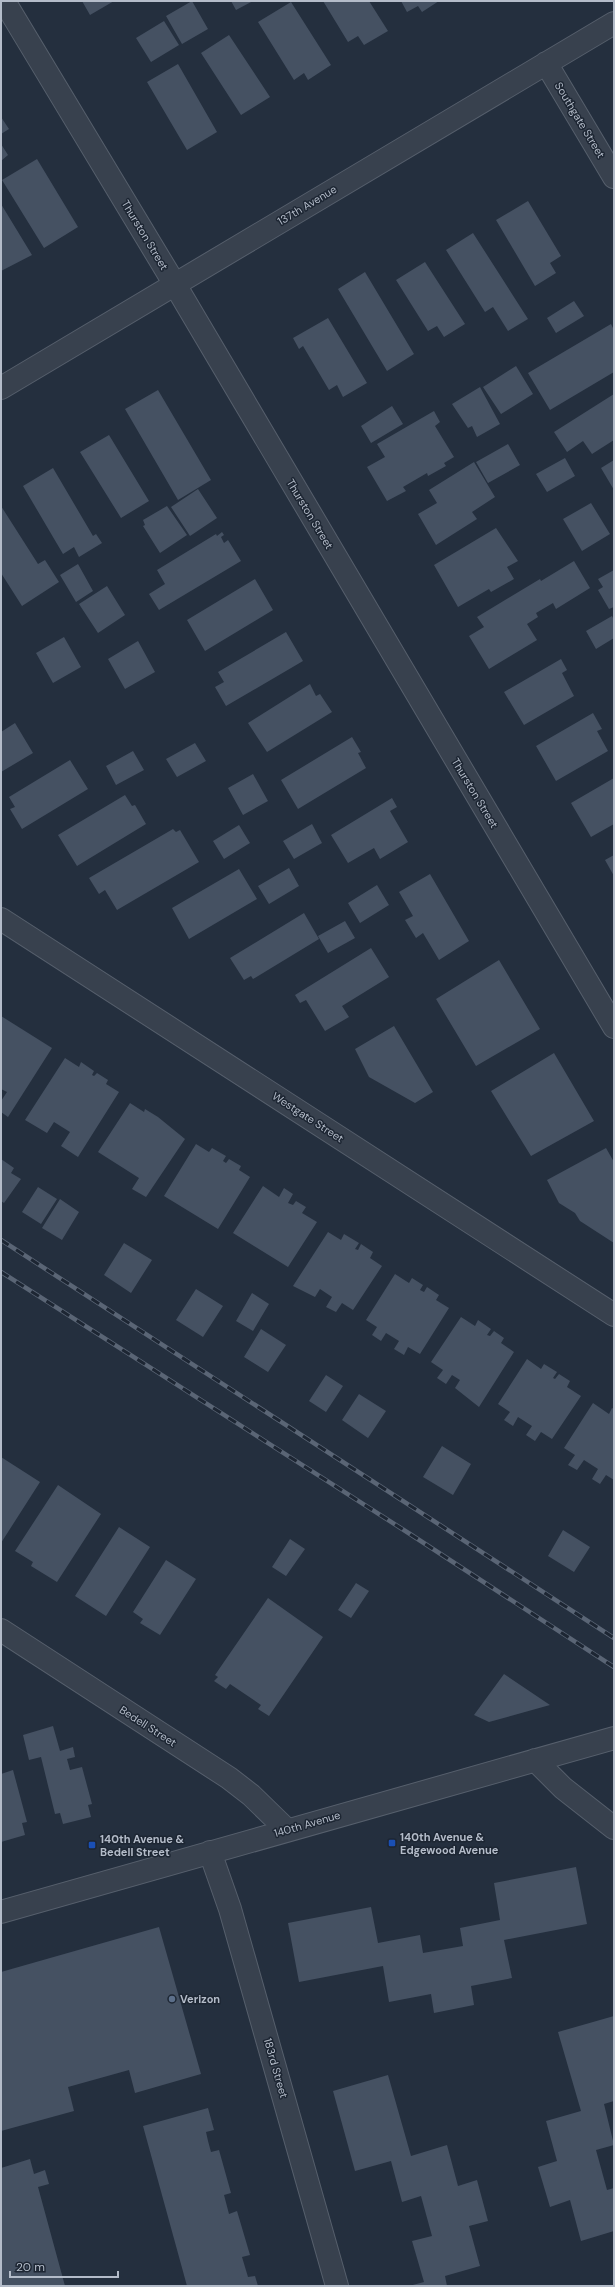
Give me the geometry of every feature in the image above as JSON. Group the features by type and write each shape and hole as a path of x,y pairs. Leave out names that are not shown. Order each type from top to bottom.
{"street":[{"name":"Thurston Street","path":"4,1 174,283 614,1028"},
{"name":"137th Avenue","path":"1,388 174,283 614,23"},
{"name":"Southgate Street","path":"546,63 614,177"},
{"name":"Westgate Street","path":"1,919 614,1315"},
{"name":"Bedell Street","path":"1,1630 229,1778 251,1795 287,1830"},
{"name":"140th Avenue","path":"1,1912 614,1738"},
{"path":"535,1760 563,1788 614,1828"},
{"name":"183rd Street","path":"210,1852 230,1909 337,2286"}],"building":[{"path":"82,1 114,1 90,15"},
{"path":"192,1 208,29 182,44 166,16"},
{"path":"231,1 253,1 236,10"},
{"path":"323,1 369,1 388,31 364,45 358,36 348,42"},
{"path":"401,1 439,1 422,12 418,6 407,12"},
{"path":"291,2 331,65 308,80 304,73 294,80 258,22"},
{"path":"164,21 179,45 151,62 136,38"},
{"path":"229,35 270,97 241,115 201,53"},
{"path":"178,64 217,132 187,150 147,82"},
{"path":"1,117 9,129 1,134"},
{"path":"1,144 8,155 1,161"},
{"path":"37,159 78,227 44,248 2,180"},
{"path":"528,201 561,256 550,263 556,273 535,286 496,220"},
{"path":"1,204 32,255 1,271"},
{"path":"473,233 528,319 508,331 493,307 485,312 446,250"},
{"path":"425,262 465,324 444,337 437,326 428,331 396,280"},
{"path":"365,272 414,354 387,371 338,289"},
{"path":"574,301 584,316 556,333 547,318"},
{"path":"328,318 367,383 343,397 337,385 329,390 303,346 299,349 293,338"},
{"path":"611,324 614,330 614,372 550,410 528,373"},
{"path":"516,366 533,394 501,414 483,387"},
{"path":"480,387 500,424 477,437 472,426 468,428 452,404"},
{"path":"158,390 211,480 178,500 125,409"},
{"path":"614,394 614,440 592,454 583,441 567,452 554,432"},
{"path":"392,406 403,424 371,443 361,426"},
{"path":"434,411 440,422 435,426 454,457 444,463 446,466 428,476 427,473 403,487 406,491 387,501 367,467 385,457 377,444"},
{"path":"109,435 149,501 121,518 80,452"},
{"path":"508,444 520,465 488,483 476,462"},
{"path":"565,458 575,476 547,492 536,474"},
{"path":"614,460 614,490 601,468"},
{"path":"474,462 495,497 472,512 477,519 436,545 418,514 437,503 429,490"},
{"path":"53,468 93,536 96,534 102,543 79,557 74,547 63,554 23,486"},
{"path":"198,489 217,518 190,536 171,507"},
{"path":"591,503 610,534 582,551 563,519"},
{"path":"1,506 38,564 45,560 59,582 22,606 1,573"},
{"path":"167,506 187,535 160,553 143,526 145,525 143,520"},
{"path":"496,528 518,561 507,567 514,579 491,592 489,589 458,607 434,565"},
{"path":"222,532 224,535 221,537 224,543 228,540 241,561 159,610 149,594 165,584 157,570 216,534 217,536"},
{"path":"574,561 590,588 556,609 553,603 536,613 538,617 527,624 537,640 489,669 469,636 484,627 477,617 540,579 541,581"},
{"path":"78,564 93,591 76,602 60,575"},
{"path":"614,570 614,607 609,609 598,590 603,587 598,579"},
{"path":"255,579 273,610 205,651 187,620"},
{"path":"107,586 125,615 98,633 79,604"},
{"path":"612,616 614,620 614,638 596,649 586,631"},
{"path":"286,632 303,661 226,706 215,687 224,682 218,672"},
{"path":"64,637 81,667 53,683 36,653"},
{"path":"138,641 155,672 125,689 108,659"},
{"path":"561,659 567,670 562,673 574,696 524,725 504,692"},
{"path":"310,684 316,696 320,694 332,712 267,752 248,723"},
{"path":"593,713 602,729 597,731 608,751 556,781 536,746"},
{"path":"15,723 33,753 1,772 1,732"},
{"path":"352,737 361,752 358,753 366,768 298,809 281,780"},
{"path":"195,743 206,761 177,777 166,759"},
{"path":"133,751 144,770 116,785 106,766"},
{"path":"70,760 88,789 22,829 10,809 15,807 9,797"},
{"path":"253,774 268,801 243,815 228,788"},
{"path":"614,778 614,824 591,837 571,803"},
{"path":"125,795 132,806 135,805 146,824 77,866 58,835"},
{"path":"392,798 397,807 390,811 408,842 380,859 374,848 348,863 331,835"},
{"path":"312,824 322,843 294,859 283,841"},
{"path":"239,825 250,843 224,859 213,841"},
{"path":"173,829 176,832 180,830 199,862 117,910 105,890 99,894 89,878"},
{"path":"614,855 614,876 605,860"},
{"path":"289,868 299,886 269,904 258,886"},
{"path":"239,869 257,899 189,939 172,908"},
{"path":"430,874 469,941 439,960 423,933 416,938 405,920 413,916 399,892"},
{"path":"377,885 389,905 360,923 348,903"},
{"path":"304,913 319,939 253,979 251,976 244,980 230,958"},
{"path":"345,921 355,938 328,953 318,936"},
{"path":"371,948 389,977 342,1006 349,1017 325,1031 306,1000 300,1003 295,995"},
{"path":"499,960 540,1029 476,1066 436,999"},
{"path":"1,1016 52,1048 8,1117 1,1112 1,1101 7,1092 1,1089"},
{"path":"394,1026 433,1092 415,1103 369,1077 355,1049"},
{"path":"554,1053 594,1121 531,1156 491,1091"},
{"path":"65,1058 79,1067 81,1062 94,1071 92,1075 94,1076 97,1073 108,1080 106,1084 119,1092 78,1157 61,1146 70,1132 54,1122 47,1133 25,1120"},
{"path":"130,1103 144,1112 145,1109 158,1117 185,1139 146,1197 132,1189 139,1178 98,1152"},
{"path":"196,1144 209,1152 212,1148 226,1156 223,1161 226,1163 229,1159 241,1166 239,1170 250,1177 218,1229 164,1196"},
{"path":"606,1148 614,1162 614,1243 580,1221 575,1213 559,1203 547,1180"},
{"path":"1,1159 14,1168 11,1173 21,1179 4,1203 1,1201"},
{"path":"263,1186 279,1197 284,1188 293,1194 288,1203 293,1205 296,1201 306,1207 302,1213 317,1222 288,1267 233,1233"},
{"path":"38,1187 57,1199 41,1224 22,1212"},
{"path":"60,1199 79,1212 62,1240 42,1228"},
{"path":"328,1232 341,1240 344,1234 359,1243 355,1249 358,1250 361,1244 373,1252 370,1258 382,1266 353,1310 342,1303 336,1312 326,1307 332,1297 320,1289 315,1297 293,1286"},
{"path":"124,1243 152,1260 131,1293 104,1275"},
{"path":"395,1274 409,1283 412,1278 423,1285 420,1290 424,1292 427,1287 439,1295 436,1300 449,1308 420,1354 408,1347 404,1355 394,1349 399,1341 386,1333 381,1341 372,1335 377,1327 366,1320"},
{"path":"196,1289 223,1306 203,1337 176,1320"},
{"path":"252,1293 269,1304 253,1331 236,1321"},
{"path":"461,1317 475,1326 478,1320 491,1329 487,1335 490,1336 494,1331 504,1338 501,1343 514,1352 479,1407 455,1388 460,1380 452,1375 446,1384 437,1378 443,1370 431,1362"},
{"path":"261,1329 286,1345 268,1372 244,1357"},
{"path":"527,1359 541,1369 544,1364 557,1372 553,1378 555,1379 559,1374 570,1381 567,1387 581,1396 552,1439 541,1432 535,1441 526,1435 532,1426 518,1417 513,1426 504,1420 510,1412 498,1404"},
{"path":"326,1375 343,1386 326,1412 309,1401"},
{"path":"359,1394 386,1411 368,1438 342,1420"},
{"path":"593,1403 609,1414 612,1408 614,1409 614,1480 606,1475 600,1484 592,1479 598,1469 584,1460 577,1470 568,1465 575,1455 564,1448"},
{"path":"442,1446 471,1464 453,1495 423,1477"},
{"path":"1,1457 40,1482 1,1543"},
{"path":"58,1485 101,1514 57,1582 31,1566 33,1562 15,1551"},
{"path":"119,1527 150,1547 106,1616 75,1596"},
{"path":"563,1530 590,1547 574,1572 548,1556"},
{"path":"290,1539 305,1549 286,1576 272,1567"},
{"path":"166,1560 196,1579 160,1635 140,1623 143,1619 133,1612"},
{"path":"356,1583 369,1591 351,1618 338,1610"},
{"path":"268,1598 323,1637 269,1716 258,1709 261,1705 230,1684 226,1689 214,1681 218,1677 215,1675"},
{"path":"504,1674 550,1705 489,1722 474,1715"},
{"path":"53,1726 60,1751 73,1747 75,1757 67,1759 70,1770 82,1767 92,1804 88,1805 91,1817 63,1824 60,1813 55,1814 41,1757 29,1760 23,1735"},
{"path":"13,1770 27,1822 22,1823 25,1835 1,1842 1,1774"},
{"path":"576,1867 587,1924 504,1940 512,1978 471,1986 474,2005 434,2013 431,1994 389,2002 383,1966 299,1982 288,1923 371,1907 378,1943 420,1935 423,1953 463,1946 460,1928 500,1920 494,1883"},
{"path":"159,1927 201,2074 135,2093 129,2070 68,2087 74,2111 1,2131 1,1972"},
{"path":"614,2016 614,2101 604,2104 614,2145 596,2150 607,2190 614,2188 614,2231 581,2241 570,2200 550,2207 538,2167 557,2161 546,2121 581,2111 558,2032"},
{"path":"388,2075 411,2156 447,2145 458,2186 477,2180 488,2221 469,2226 480,2266 445,2276 447,2286 409,2286 424,2282 412,2241 432,2236 421,2196 402,2202 391,2161 355,2171 333,2091"},
{"path":"208,2108 214,2130 206,2132 211,2152 219,2150 231,2193 224,2195 229,2214 237,2211 250,2255 242,2257 248,2277 255,2276 258,2286 187,2286 143,2126"},
{"path":"30,2159 34,2174 45,2170 49,2184 38,2187 65,2286 1,2286 1,2168"}],"railway":[{"path":"1,1240 614,1638"},
{"path":"1,1272 410,1534 614,1667"}],"place":[{"name":"140th Avenue & Edgewood Avenue","path":"392,1843"},
{"name":"140th Avenue & Bedell Street","path":"92,1845"},
{"name":"Verizon","path":"172,1999"}]}
